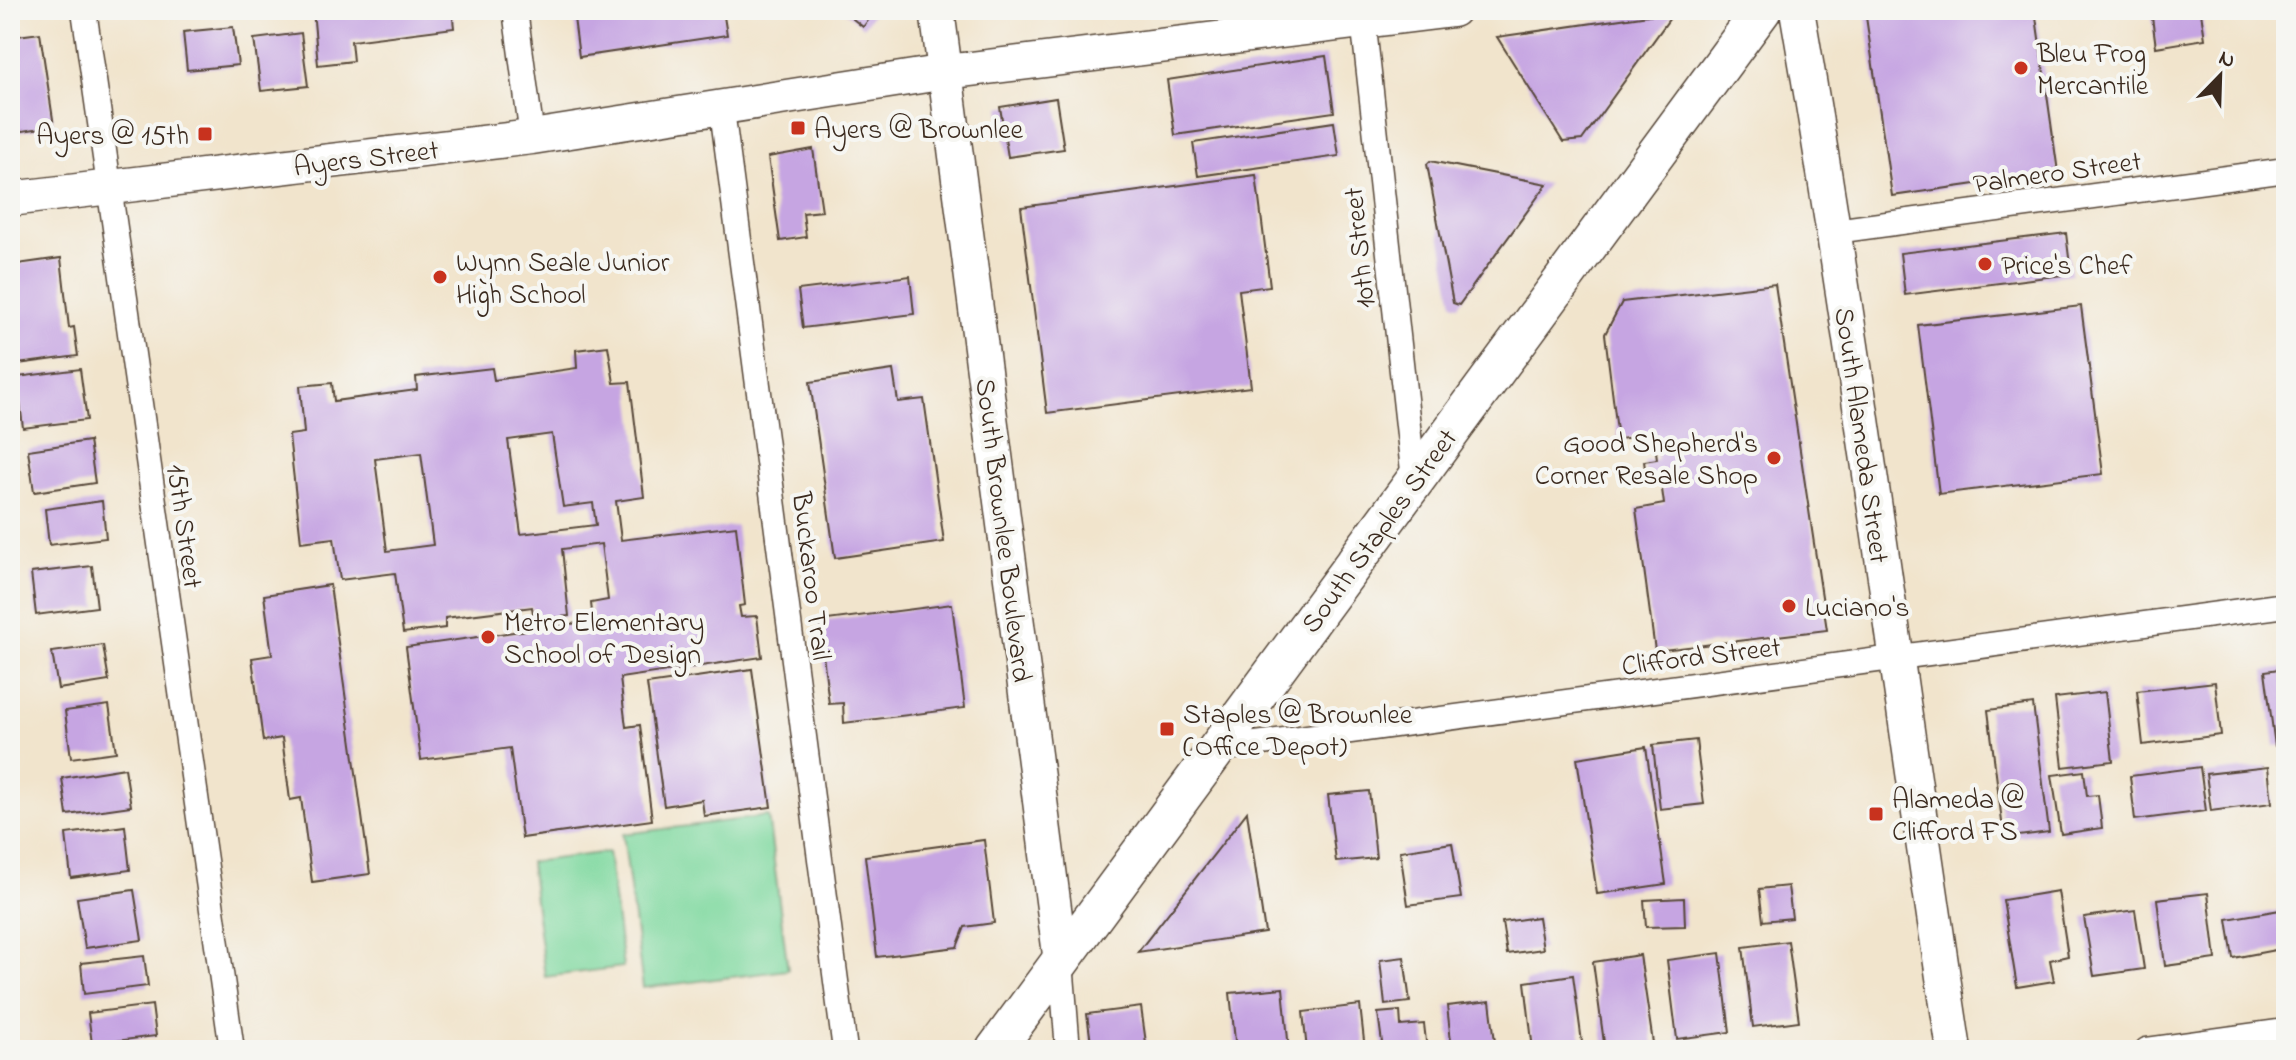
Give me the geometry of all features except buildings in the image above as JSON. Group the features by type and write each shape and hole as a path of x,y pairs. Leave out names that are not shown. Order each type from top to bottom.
{"main road":[{"name":"South Brownlee Boulevard","path":"937,10 1061,962"},
{"name":"Ayers Street","path":"10,199 532,137 722,110 946,72 1363,15 1453,10"},
{"name":"South Staples Street","path":"995,1050 1762,10"},
{"name":"South Alameda Street","path":"1797,10 1835,231 1894,660 1954,1050"}],"street":[{"name":"15th Street","path":"84,10 232,1050"},
{"path":"515,10 532,137"},
{"name":"10th Street","path":"1363,15 1414,480"},
{"name":"Buckaroo Trail","path":"722,110 845,1050"},
{"name":"Palmero Street","path":"1835,231 2286,170"},
{"name":"Clifford Street","path":"1218,749 2286,605"},
{"name":"South Brownlee Boulevard","path":"1061,962 1068,1050"},
{"path":"2147,1050 2286,1031"}],"green space":[{"path":"768,816 788,970 643,988 623,834"},
{"path":"608,852 623,967 545,977 530,862"}],"place":[{"name":"Bleu Frog Mercantile","path":"2021,68"},
{"name":"Ayers @ Brownlee","path":"798,128"},
{"name":"Ayers @ 15th","path":"205,134"},
{"name":"Price's Chef","path":"1985,264"},
{"name":"Wynn Seale Junior High School","path":"440,277"},
{"name":"Good Shepherd's Corner Resale Shop","path":"1774,458"},
{"name":"Luciano's","path":"1789,606"},
{"name":"Metro Elementary School of Design","path":"488,637"},
{"name":"Staples @ Brownlee (Office Depot)","path":"1167,729"},
{"name":"Alameda @ Clifford FS","path":"1876,814"}]}
